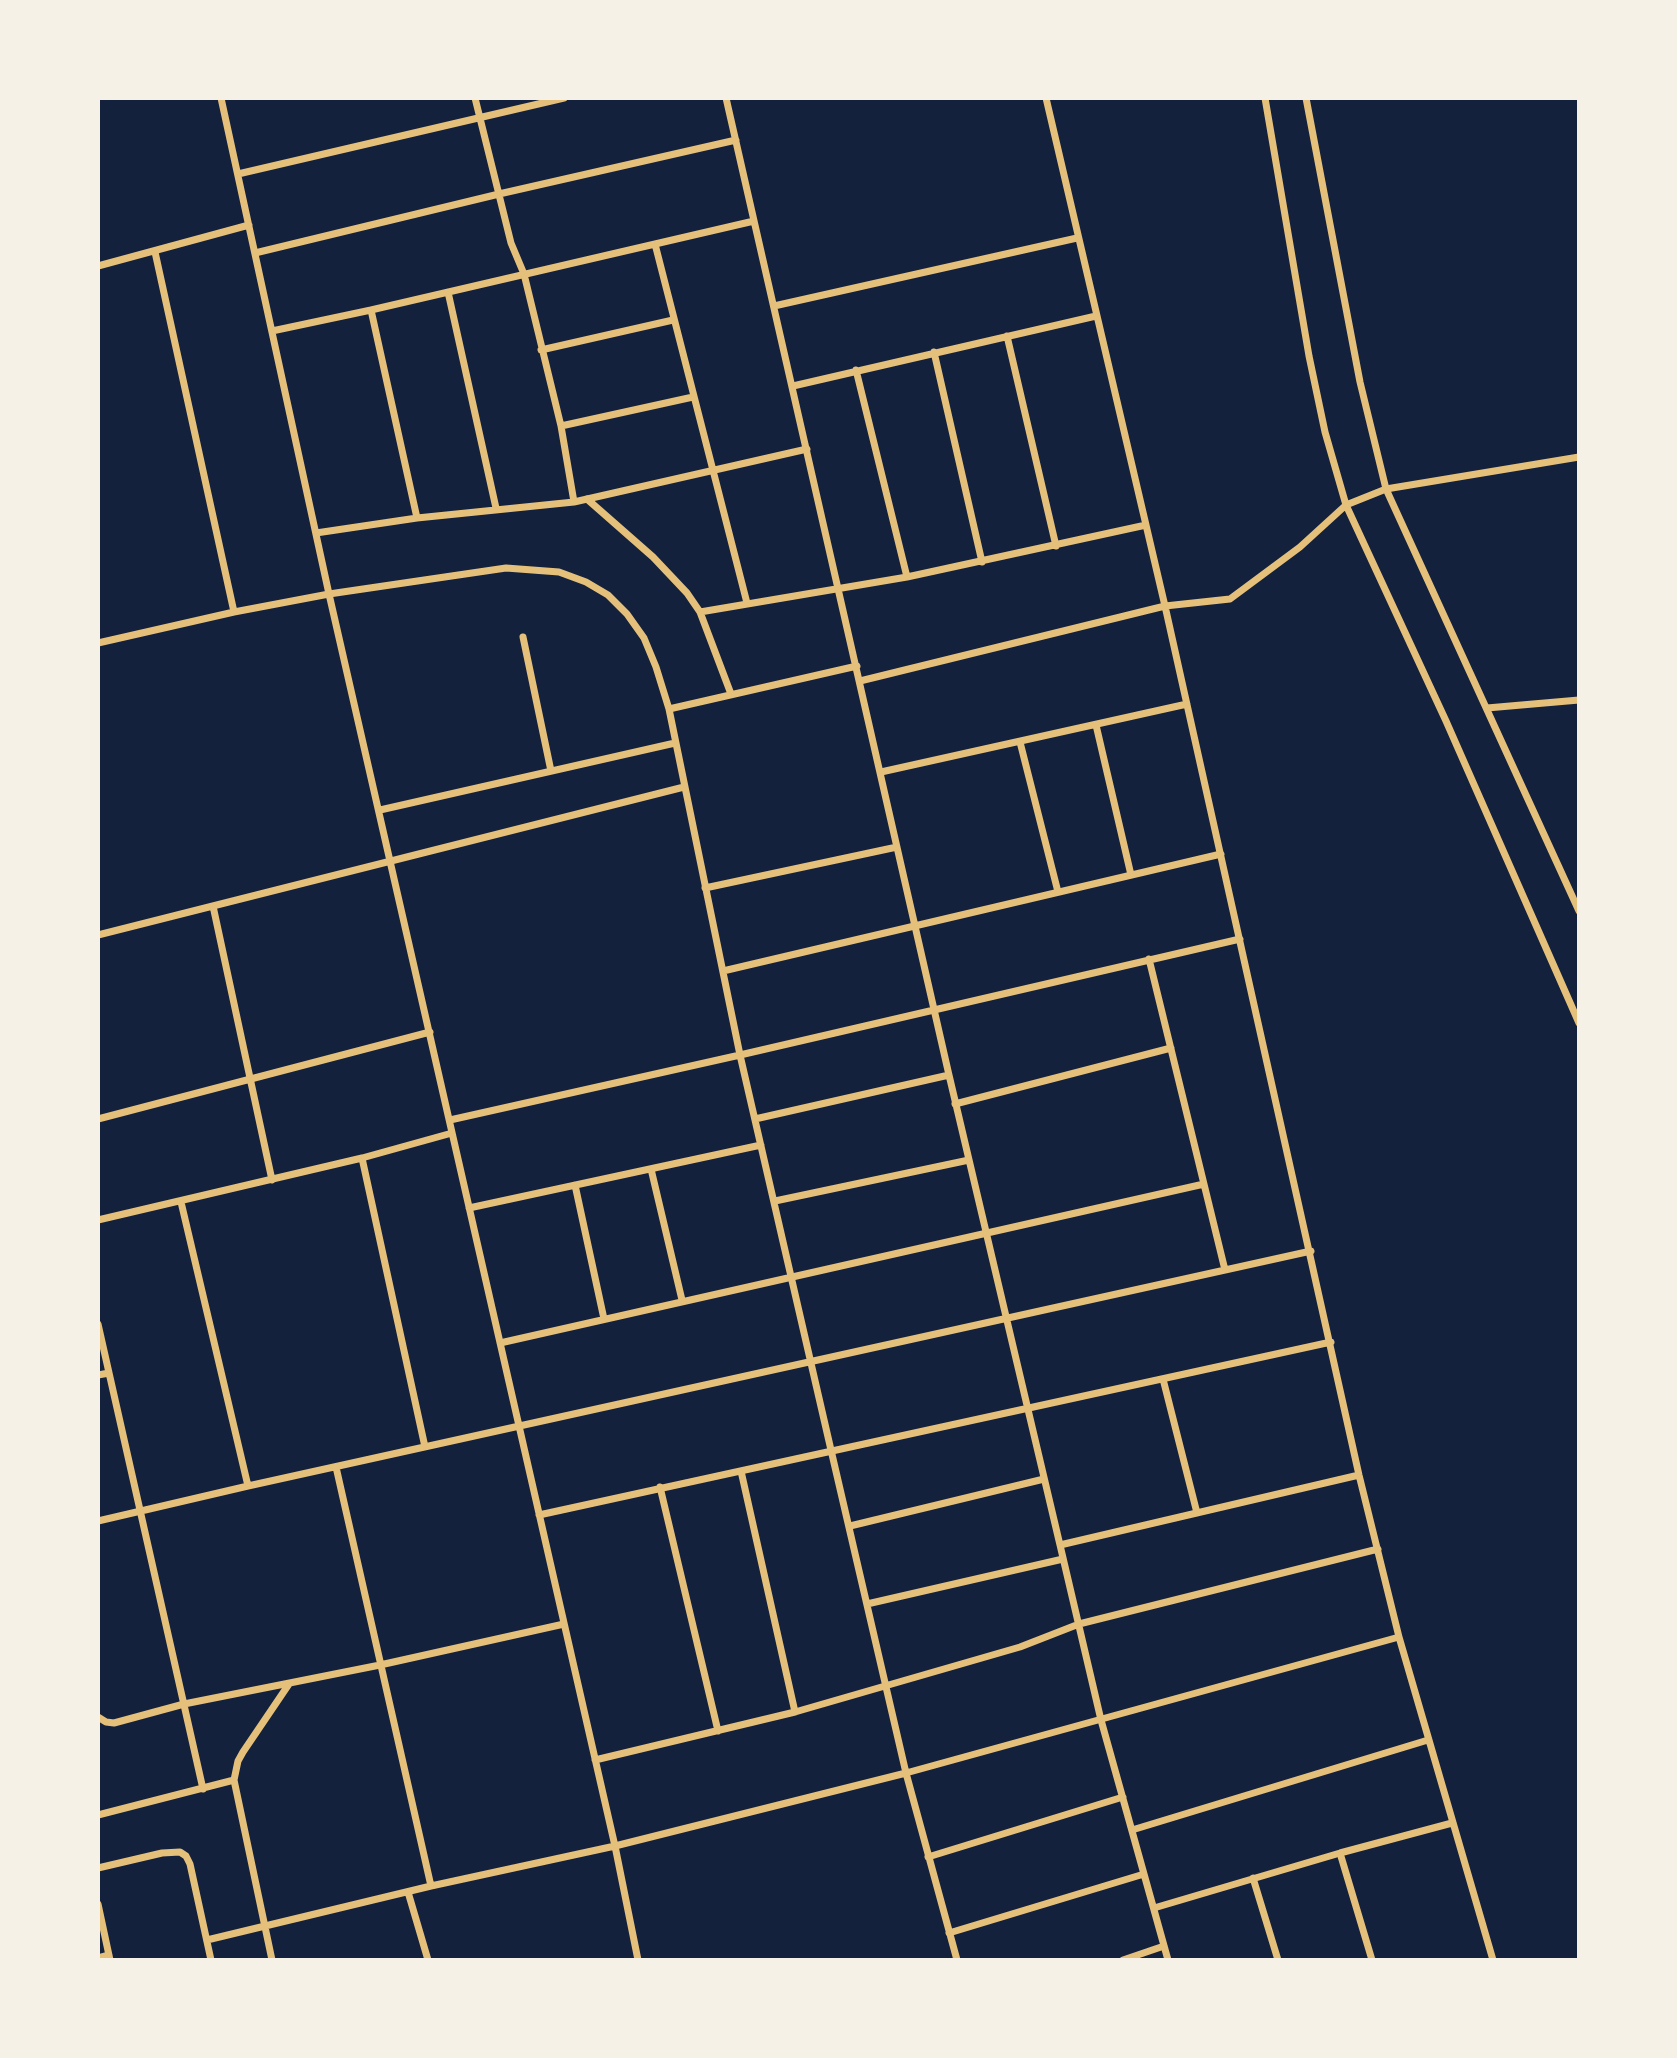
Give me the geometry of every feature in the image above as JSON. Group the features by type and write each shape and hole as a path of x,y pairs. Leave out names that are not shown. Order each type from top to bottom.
{"street":[{"path":"222,98 329,594 615,1846 638,1960"},
{"path":"475,98 511,243 524,274 561,426 574,502"},
{"path":"238,174 564,98"},
{"path":"726,98 840,588 955,1104 1101,1720 1168,1960"},
{"path":"1045,98 1165,606 1359,1475 1399,1637 1493,1960"},
{"path":"1265,98 1309,356 1325,432 1346,505 1446,721 1579,1023"},
{"path":"1306,98 1360,382 1386,489 1579,911"},
{"path":"255,253 736,140"},
{"path":"272,331 754,221"},
{"path":"98,266 249,225"},
{"path":"774,306 1077,238"},
{"path":"655,244 747,603"},
{"path":"155,252 234,612"},
{"path":"448,292 496,508"},
{"path":"371,310 417,518"},
{"path":"793,386 1096,316"},
{"path":"541,350 673,320"},
{"path":"1007,335 1056,546"},
{"path":"934,352 982,562"},
{"path":"856,370 907,577"},
{"path":"561,426 693,397"},
{"path":"316,534 496,508 574,502 807,449"},
{"path":"860,681 1165,606 1230,599 1300,547 1346,505 1386,489 1579,457"},
{"path":"587,499 671,574 700,612 731,694"},
{"path":"700,612 907,577 1146,525"},
{"path":"98,643 234,612 329,594 481,571 533,569 559,572 586,582 608,595 628,614 644,638 669,709 740,1055 791,1277 906,1773 957,1960"},
{"path":"523,637 551,771"},
{"path":"669,709 857,666"},
{"path":"1487,708 1579,700"},
{"path":"881,772 1187,704"},
{"path":"1096,725 1131,875"},
{"path":"1020,742 1058,892"},
{"path":"380,810 675,743"},
{"path":"98,935 684,787"},
{"path":"705,888 897,847"},
{"path":"723,971 1221,854"},
{"path":"213,906 272,1180"},
{"path":"450,1119 1240,939"},
{"path":"1149,959 1225,1270"},
{"path":"98,1119 430,1032"},
{"path":"955,1104 1171,1048"},
{"path":"755,1119 949,1075"},
{"path":"98,1220 362,1158 452,1133"},
{"path":"469,1208 761,1145"},
{"path":"362,1158 425,1447"},
{"path":"775,1201 969,1160"},
{"path":"651,1169 682,1300"},
{"path":"500,1343 1204,1184"},
{"path":"575,1185 604,1318"},
{"path":"181,1202 248,1486"},
{"path":"98,1521 1311,1251"},
{"path":"98,1324 203,1789"},
{"path":"539,1515 1331,1342"},
{"path":"98,1375 109,1373"},
{"path":"1163,1379 1197,1513"},
{"path":"336,1467 431,1886"},
{"path":"741,1471 794,1712"},
{"path":"1060,1545 1359,1475"},
{"path":"850,1526 1044,1479"},
{"path":"660,1488 718,1731"},
{"path":"595,1760 794,1712 1020,1647 1079,1624 1378,1549"},
{"path":"867,1604 1063,1559"},
{"path":"98,1717 106,1723 114,1723 184,1704 380,1665 564,1624"},
{"path":"207,1940 431,1886 615,1846 906,1773 1399,1637"},
{"path":"272,1960 234,1780 243,1752 289,1684"},
{"path":"1132,1830 1428,1740"},
{"path":"98,1815 234,1780"},
{"path":"928,1857 1123,1797"},
{"path":"1154,1908 1452,1823"},
{"path":"98,1868 162,1853 180,1852 186,1856 211,1960"},
{"path":"1340,1853 1371,1960"},
{"path":"949,1933 1144,1874"},
{"path":"1253,1878 1278,1960"},
{"path":"408,1892 428,1960"},
{"path":"98,1904 109,1958 98,1958"},
{"path":"1123,1960 1164,1946"}]}
